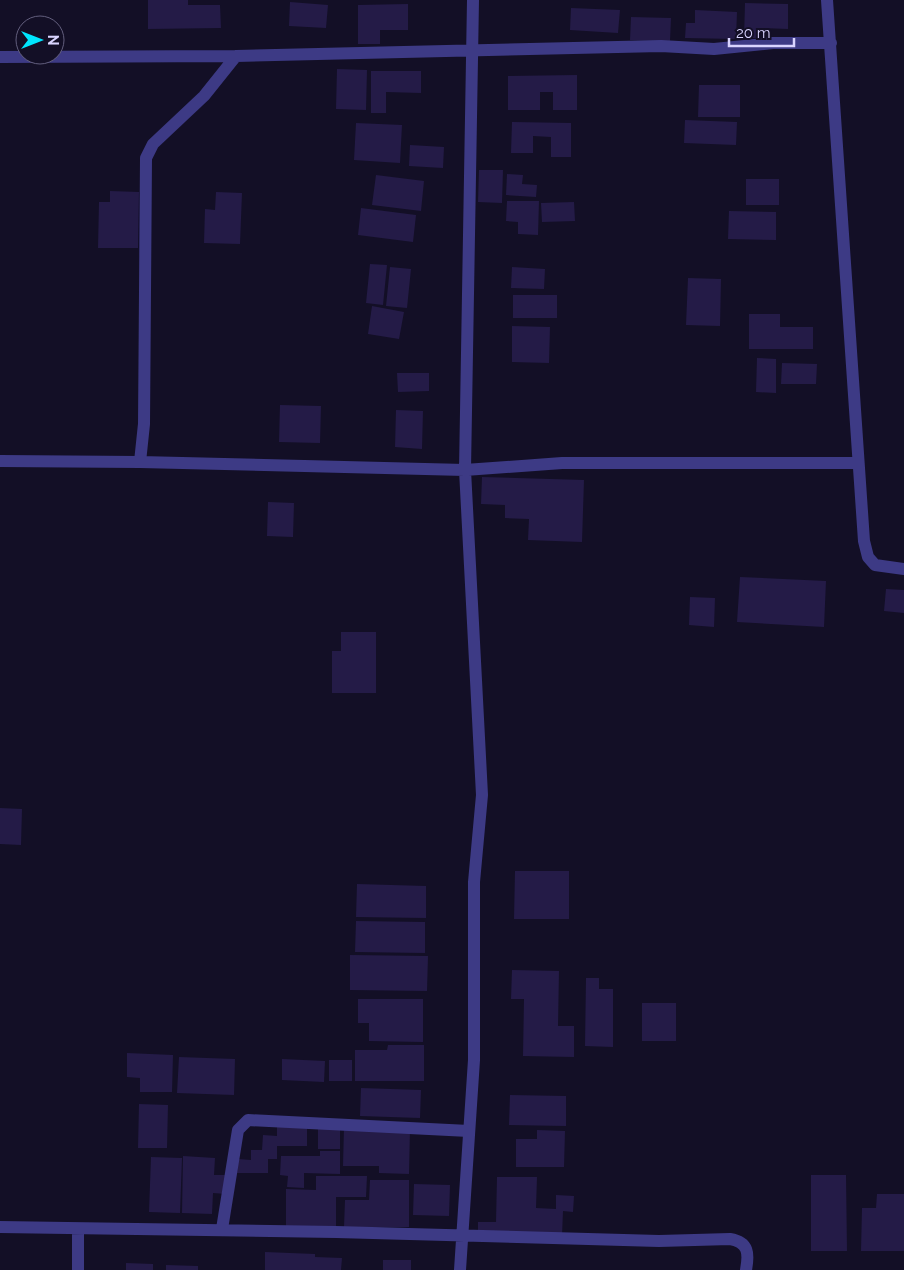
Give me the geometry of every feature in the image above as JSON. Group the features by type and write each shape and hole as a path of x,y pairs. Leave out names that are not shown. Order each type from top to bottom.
{"street":[{"path":"460,1270 474,1060 474,882 482,794 465,470 474,0"},
{"path":"827,0 857,463 864,541 868,557 874,565 904,569"},
{"path":"0,57 236,56 661,46 714,49 772,43 831,43"},
{"path":"140,462 144,424 146,158 153,144 204,96 236,56"},
{"path":"0,461 140,462 465,470 562,463 857,463"},
{"path":"222,1229 238,1130 248,1120 469,1131"},
{"path":"0,1227 222,1229 659,1241 730,1239 745,1245 748,1259 746,1270"},
{"path":"78,1229 78,1270"}],"building":[{"path":"148,0 188,0 188,5 220,5 221,28 148,29"},
{"path":"290,2 328,5 326,28 289,26"},
{"path":"745,3 788,4 788,29 760,28 759,38 744,38"},
{"path":"408,4 408,30 380,30 380,44 358,44 358,5"},
{"path":"571,8 620,10 618,33 570,30"},
{"path":"695,10 737,12 736,39 685,38 686,23 695,23"},
{"path":"631,17 671,18 670,41 630,40"},
{"path":"337,69 367,70 366,110 336,109"},
{"path":"371,71 421,71 421,93 386,92 386,113 371,113"},
{"path":"577,75 577,110 553,110 553,92 540,92 540,110 508,110 508,76"},
{"path":"699,85 740,85 740,117 698,117"},
{"path":"685,120 737,122 736,145 684,143"},
{"path":"512,122 571,123 571,157 551,157 551,137 533,136 533,153 511,153"},
{"path":"356,123 402,125 400,163 354,160"},
{"path":"410,145 444,147 443,168 409,166"},
{"path":"479,170 503,170 502,203 478,202"},
{"path":"507,174 523,175 522,184 537,185 536,197 506,195"},
{"path":"376,175 424,181 421,211 372,205"},
{"path":"746,179 779,179 779,205 746,205"},
{"path":"110,191 139,192 138,248 98,248 99,202 110,202"},
{"path":"216,192 242,193 240,244 204,243 205,209 215,210"},
{"path":"507,201 539,201 538,235 518,234 518,222 506,221"},
{"path":"574,202 575,221 542,222 541,203"},
{"path":"361,208 416,215 413,242 358,235"},
{"path":"729,211 776,212 776,240 728,239"},
{"path":"370,264 387,265 383,305 366,303"},
{"path":"390,267 411,269 407,308 386,306"},
{"path":"512,267 545,269 544,289 511,288"},
{"path":"688,278 721,279 720,326 686,325"},
{"path":"513,295 557,295 557,318 513,318"},
{"path":"372,306 404,312 399,339 368,334"},
{"path":"749,314 780,314 780,327 813,327 813,349 749,349"},
{"path":"512,326 550,327 549,363 512,362"},
{"path":"757,358 776,359 776,393 756,392"},
{"path":"782,363 817,364 816,384 781,384"},
{"path":"397,373 429,373 429,391 398,392"},
{"path":"280,405 321,406 320,443 279,442"},
{"path":"396,410 423,411 422,449 395,447"},
{"path":"482,477 584,480 582,542 528,540 529,519 505,518 505,505 481,504"},
{"path":"268,502 294,503 293,537 267,536"},
{"path":"740,577 826,581 824,627 737,622"},
{"path":"886,589 904,590 904,613 884,611"},
{"path":"690,597 715,598 714,627 689,625"},
{"path":"341,632 376,632 376,693 332,693 332,651 341,651"},
{"path":"0,808 22,809 21,845 0,844"},
{"path":"515,871 569,871 569,919 514,919"},
{"path":"357,884 426,886 426,918 356,917"},
{"path":"356,921 425,922 425,953 355,952"},
{"path":"350,955 428,956 427,991 350,990"},
{"path":"512,970 559,971 558,1026 574,1026 574,1057 523,1056 524,999 511,999"},
{"path":"586,978 599,978 599,989 613,989 613,1047 585,1046"},
{"path":"358,999 423,999 423,1042 369,1041 369,1023 358,1023"},
{"path":"642,1003 676,1003 676,1041 642,1041"},
{"path":"388,1045 424,1045 424,1081 355,1081 355,1050 387,1050"},
{"path":"127,1053 173,1055 172,1092 140,1092 140,1078 127,1077"},
{"path":"179,1057 235,1059 234,1095 177,1093"},
{"path":"282,1059 325,1061 324,1082 282,1080"},
{"path":"329,1060 352,1060 352,1081 329,1081"},
{"path":"361,1088 421,1090 420,1118 360,1116"},
{"path":"510,1095 566,1096 566,1126 509,1125"},
{"path":"139,1104 168,1105 167,1148 138,1148"},
{"path":"277,1125 307,1125 307,1146 277,1146 277,1159 268,1159 268,1173 237,1173 238,1159 251,1160 251,1150 262,1150 263,1135 277,1136"},
{"path":"344,1127 410,1129 409,1174 379,1173 379,1166 343,1166"},
{"path":"318,1128 340,1128 340,1149 318,1149"},
{"path":"537,1130 565,1131 564,1167 516,1167 516,1139 537,1139"},
{"path":"320,1151 340,1151 340,1174 304,1173 304,1188 287,1187 288,1176 280,1175 281,1156 320,1156"},
{"path":"183,1156 215,1158 214,1175 226,1175 226,1194 213,1193 212,1214 182,1213"},
{"path":"151,1157 182,1158 180,1213 149,1212"},
{"path":"811,1175 846,1175 847,1251 811,1251"},
{"path":"316,1176 367,1176 366,1197 336,1197 336,1230 286,1229 286,1189 316,1190"},
{"path":"497,1177 537,1177 536,1208 556,1209 556,1195 574,1196 573,1212 563,1211 562,1236 478,1233 478,1222 496,1222"},
{"path":"370,1180 409,1180 409,1227 344,1227 345,1200 369,1200"},
{"path":"414,1184 450,1185 449,1216 413,1215"},
{"path":"877,1194 904,1194 904,1251 861,1251 862,1208 876,1208"},
{"path":"265,1252 315,1254 315,1257 342,1258 341,1270 265,1270"},
{"path":"383,1260 411,1260 411,1270 383,1270"},
{"path":"126,1263 153,1264 153,1270 126,1270"},
{"path":"166,1265 198,1266 198,1270 166,1270"}]}
